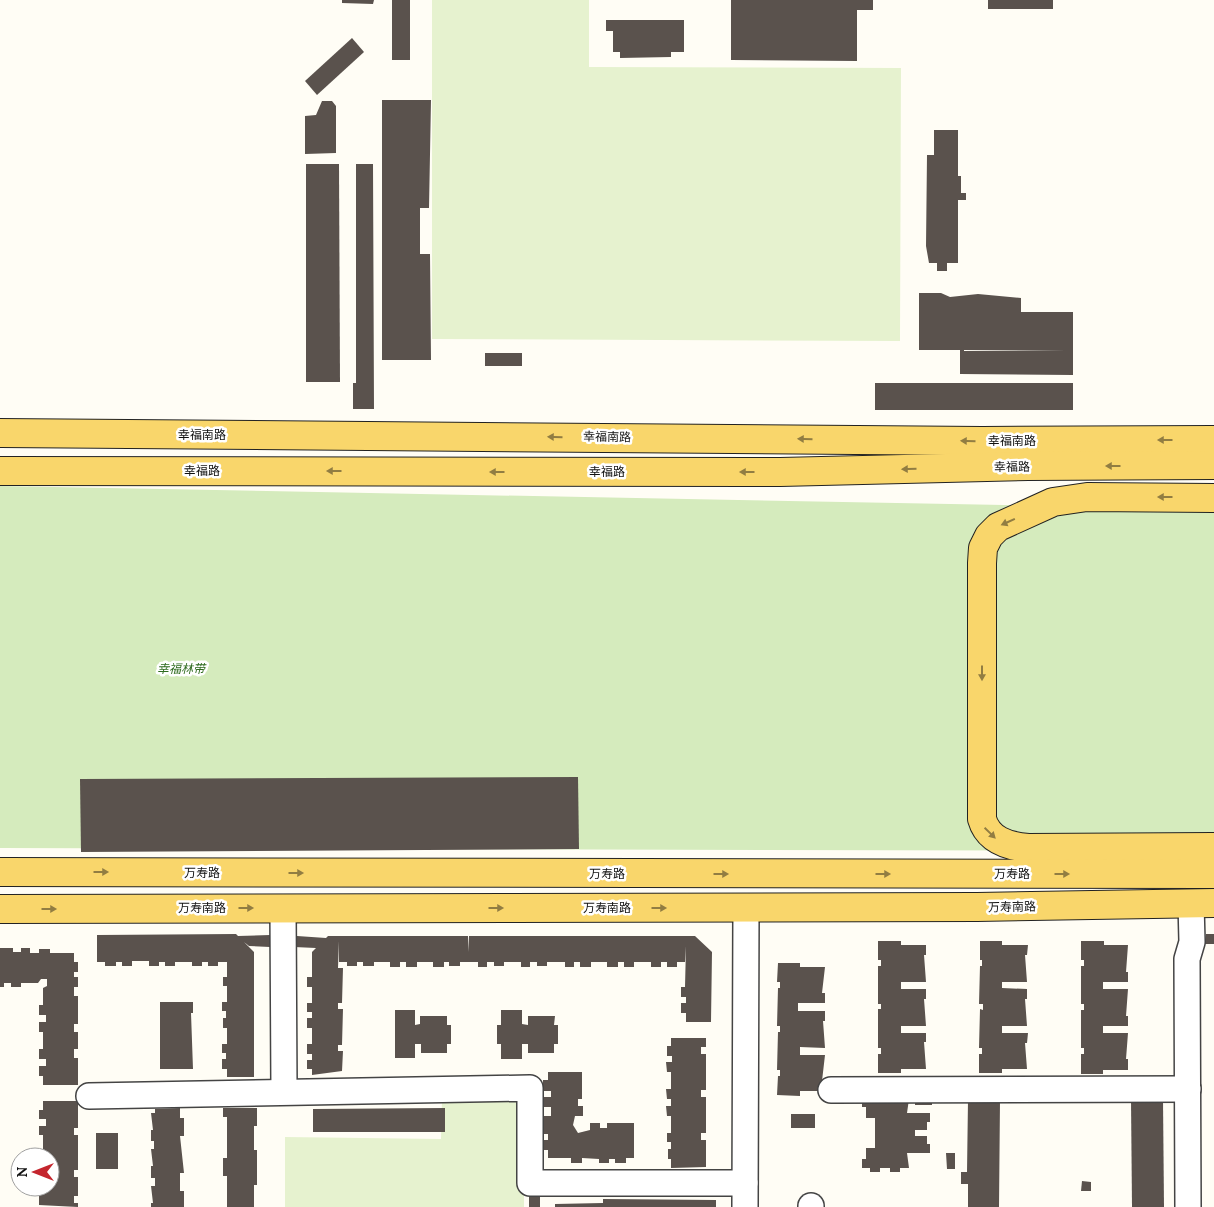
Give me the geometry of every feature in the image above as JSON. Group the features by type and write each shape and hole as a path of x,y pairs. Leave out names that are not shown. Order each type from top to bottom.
{"main road":[{"name":"幸福南路","path":"0,433 982,441 1214,440"},
{"path":"385,471 508,436"},
{"name":"幸福路","path":"0,471 780,472 1028,466 1214,465"},
{"path":"1214,498 1087,497 1053,502 998,527 989,536 983,548 982,563 982,819 985,830 1009,846 1028,848 1214,847"},
{"name":"万寿路","path":"0,872 1214,874"},
{"path":"362,908 575,874"},
{"name":"万寿南路","path":"0,909 977,907 1202,903"}],"street":[{"path":"1188,1207 1188,959 1202,903"},
{"path":"284,908 284,1092"},
{"path":"745,1207 746,908"},
{"path":"89,1096 530,1088 530,1183 745,1183"},
{"path":"831,1090 1188,1089"}],"green space":[{"path":"432,0 589,0 589,67 901,68 900,341 432,339"},
{"name":"幸福林带","path":"0,486 1214,509 1214,851 0,848"},
{"path":"442,1099 524,1099 524,1207 285,1207 285,1137 441,1139"}],"building":[{"path":"342,0 374,0 373,4 342,3"},
{"path":"392,0 410,0 410,60 392,60"},
{"path":"731,0 873,0 873,10 857,10 857,61 731,60"},
{"path":"988,0 1053,0 1053,9 988,9"},
{"path":"606,20 684,20 684,52 671,52 671,57 620,58 620,52 613,52 613,31 606,31"},
{"path":"352,38 364,52 317,95 305,81"},
{"path":"382,100 431,100 429,208 420,208 420,254 430,254 431,360 382,360"},
{"path":"322,101 332,101 336,106 336,153 305,154 305,116 316,115"},
{"path":"934,130 958,130 958,176 961,176 961,193 966,193 966,200 958,200 958,263 947,263 947,271 937,271 937,263 929,263 926,246 927,155 934,155"},
{"path":"306,164 339,164 340,382 306,382"},
{"path":"356,164 373,164 374,409 353,409 353,383 356,383"},
{"path":"919,293 941,293 950,297 978,294 1021,298 1021,312 1073,312 1073,375 960,374 960,350 919,350","holes":["964,350 1067,350 964,351"]},
{"path":"485,353 522,353 522,366 485,366"},
{"path":"875,383 1073,383 1073,410 875,410"},
{"path":"578,777 579,849 81,852 80,779"},
{"path":"236,934 238,936 270,935 270,947 249,946 244,942 254,952 254,1077 227,1077 227,1069 222,1069 222,1059 226,1059 226,1053 222,1053 222,1044 227,1044 227,1028 223,1028 223,1018 226,1018 226,1011 222,1011 222,1002 227,1002 227,986 223,986 223,977 227,977 227,962 218,962 218,966 208,966 208,962 202,962 202,966 192,966 192,962 175,962 175,966 165,966 165,962 159,962 159,966 149,966 149,961 132,961 132,966 122,966 122,962 116,962 116,966 105,966 105,962 97,962 97,935"},
{"path":"1206,934 1214,934 1214,944 1205,944"},
{"path":"297,936 326,938 328,936 468,936 469,952 469,936 695,936 712,952 711,1022 686,1022 686,1013 681,1013 681,1003 686,1003 686,997 681,997 681,987 685,987 686,946 685,962 677,962 677,967 667,967 667,962 661,962 661,967 651,967 651,962 634,962 634,967 624,967 624,962 618,962 618,967 607,967 607,962 591,962 591,967 580,967 580,962 574,962 574,967 565,967 565,962 547,962 547,966 537,966 537,962 530,962 530,967 521,967 521,962 504,962 504,966 494,966 494,962 487,962 487,967 478,967 478,962 460,962 460,966 449,966 449,962 444,962 444,967 433,967 433,962 417,962 417,967 406,967 406,962 400,962 400,967 390,967 390,962 374,962 374,966 363,966 363,962 357,962 357,966 347,966 347,962 339,962 339,941 338,968 343,968 342,1003 338,1003 338,1009 343,1009 342,1045 338,1045 338,1051 343,1051 342,1071 312,1075 312,1069 307,1069 307,1060 312,1060 312,1054 307,1054 307,1044 312,1044 312,1028 307,1028 307,1018 312,1018 312,1012 307,1012 307,1003 312,1003 312,987 307,987 307,977 312,977 312,952 316,948 294,947 294,939 297,939"},
{"path":"878,941 901,941 901,945 926,945 926,955 924,955 926,982 901,982 901,989 926,989 926,999 924,999 926,1026 901,1026 901,1033 926,1033 926,1042 924,1042 926,1069 901,1069 901,1073 878,1073 878,1054 881,1054 881,1048 878,1048 878,1009 881,1009 881,1004 878,1004 878,966 881,966 881,960 878,960"},
{"path":"980,941 1002,941 1002,945 1028,945 1027,955 1025,955 1027,982 1002,982 1002,988 1027,989 1027,999 1025,999 1027,1026 1002,1026 1002,1033 1028,1033 1027,1043 1025,1043 1027,1069 1002,1069 1002,1073 979,1073 979,1054 982,1054 982,1048 979,1048 980,1009 983,1010 983,1004 979,1004 980,966 982,966 982,960 980,960"},
{"path":"1081,941 1104,941 1104,945 1128,945 1126,972 1128,972 1128,982 1103,982 1103,989 1128,989 1126,1016 1128,1016 1128,1026 1103,1026 1103,1033 1128,1033 1126,1059 1128,1059 1128,1070 1103,1070 1103,1074 1081,1074 1081,1054 1084,1054 1084,1048 1081,1048 1081,1010 1084,1010 1084,1004 1081,1004 1081,966 1084,966 1084,960 1081,960"},
{"path":"0,948 13,948 13,952 21,952 21,948 30,948 30,953 39,953 39,949 50,949 50,953 74,953 74,962 78,962 78,972 74,972 74,977 78,977 78,987 74,987 74,996 78,996 78,1024 74,1024 74,1032 78,1032 78,1049 74,1049 74,1058 78,1058 78,1085 43,1085 43,1076 39,1076 39,1066 46,1066 46,1059 39,1059 39,1049 43,1049 43,1032 39,1032 39,1022 46,1022 46,1015 39,1015 39,1005 43,1005 43,988 47,986 47,979 41,979 38,983 21,983 21,987 11,987 11,983 4,983 4,987 0,987"},
{"path":"778,963 800,963 800,967 825,967 822,993 825,993 825,1003 798,1003 798,1011 825,1011 825,1021 823,1021 825,1048 800,1047 800,1055 825,1055 822,1081 824,1081 824,1091 800,1091 800,1096 777,1095 778,1076 780,1076 780,1070 777,1070 778,1032 780,1032 780,1026 777,1026 778,988 780,988 780,982 777,982"},
{"path":"160,1002 193,1002 193,1013 191,1013 193,1069 160,1069"},
{"path":"395,1010 415,1010 415,1025 420,1024 420,1016 447,1016 447,1025 451,1025 451,1044 447,1044 447,1053 421,1053 421,1044 415,1044 415,1058 395,1058"},
{"path":"501,1010 522,1010 522,1024 528,1025 528,1016 555,1016 554,1025 558,1025 558,1044 554,1044 554,1053 528,1053 528,1044 522,1044 522,1059 501,1059 501,1044 497,1044 497,1025 501,1025"},
{"path":"671,1038 706,1038 706,1047 701,1047 701,1054 706,1054 706,1090 701,1090 701,1097 706,1097 706,1133 701,1133 701,1140 706,1140 706,1167 671,1168 671,1159 668,1159 668,1149 671,1149 671,1142 667,1142 667,1133 671,1133 671,1116 667,1116 666,1106 671,1106 671,1099 667,1099 666,1089 671,1089 671,1072 667,1072 666,1062 672,1062 672,1056 667,1056 667,1046 671,1046"},
{"path":"548,1072 582,1072 582,1099 578,1099 578,1106 583,1106 583,1116 575,1116 573,1125 578,1133 590,1130 590,1123 600,1123 600,1128 607,1128 607,1123 634,1123 634,1158 626,1158 626,1163 615,1163 615,1159 609,1159 609,1163 599,1163 599,1159 582,1158 582,1163 571,1163 571,1158 548,1158 548,1150 543,1150 543,1140 548,1140 548,1134 543,1134 543,1116 551,1116 551,1107 543,1107 543,1097 551,1097 551,1091 543,1091 543,1080 548,1080"},
{"path":"915,1098 932,1098 932,1105 915,1105"},
{"path":"862,1099 909,1099 907,1113 930,1113 930,1122 927,1122 927,1130 915,1130 915,1136 927,1136 927,1144 930,1144 930,1153 907,1153 909,1168 900,1168 900,1172 890,1172 890,1168 880,1168 880,1172 870,1172 870,1168 862,1168 862,1159 866,1159 866,1148 875,1148 875,1118 866,1118 866,1107 862,1107"},
{"path":"968,1100 1000,1100 999,1207 968,1207 968,1184 961,1184 961,1172 967,1172"},
{"path":"1131,1100 1163,1100 1164,1207 1132,1207"},
{"path":"43,1101 78,1101 78,1128 74,1128 74,1135 78,1135 78,1170 74,1170 74,1177 78,1177 78,1196 74,1196 74,1203 78,1203 78,1207 39,1205 39,1197 60,1197 60,1147 43,1147 43,1135 39,1135 39,1126 46,1126 46,1119 39,1119 39,1110 43,1110"},
{"path":"180,1108 180,1118 184,1118 184,1136 180,1136 184,1173 180,1173 180,1191 184,1191 184,1207 151,1207 151,1203 153,1203 151,1186 155,1186 155,1178 151,1178 151,1166 153,1166 151,1149 154,1149 154,1141 151,1141 151,1130 153,1130 151,1113 155,1113 155,1109"},
{"path":"223,1108 257,1108 257,1126 254,1126 254,1150 257,1150 257,1185 254,1185 254,1207 227,1207 227,1176 223,1176 223,1158 227,1158 227,1117 223,1117"},
{"path":"445,1108 445,1132 313,1132 313,1109"},
{"path":"791,1114 815,1114 815,1128 791,1128"},
{"path":"96,1133 118,1133 118,1169 96,1169"},
{"path":"946,1153 955,1153 955,1169 947,1169"},
{"path":"1082,1181 1091,1182 1091,1191 1081,1191"},
{"path":"529,1195 540,1195 540,1207 529,1207"},
{"path":"603,1199 716,1200 716,1207 555,1207 555,1204 603,1203"}]}
